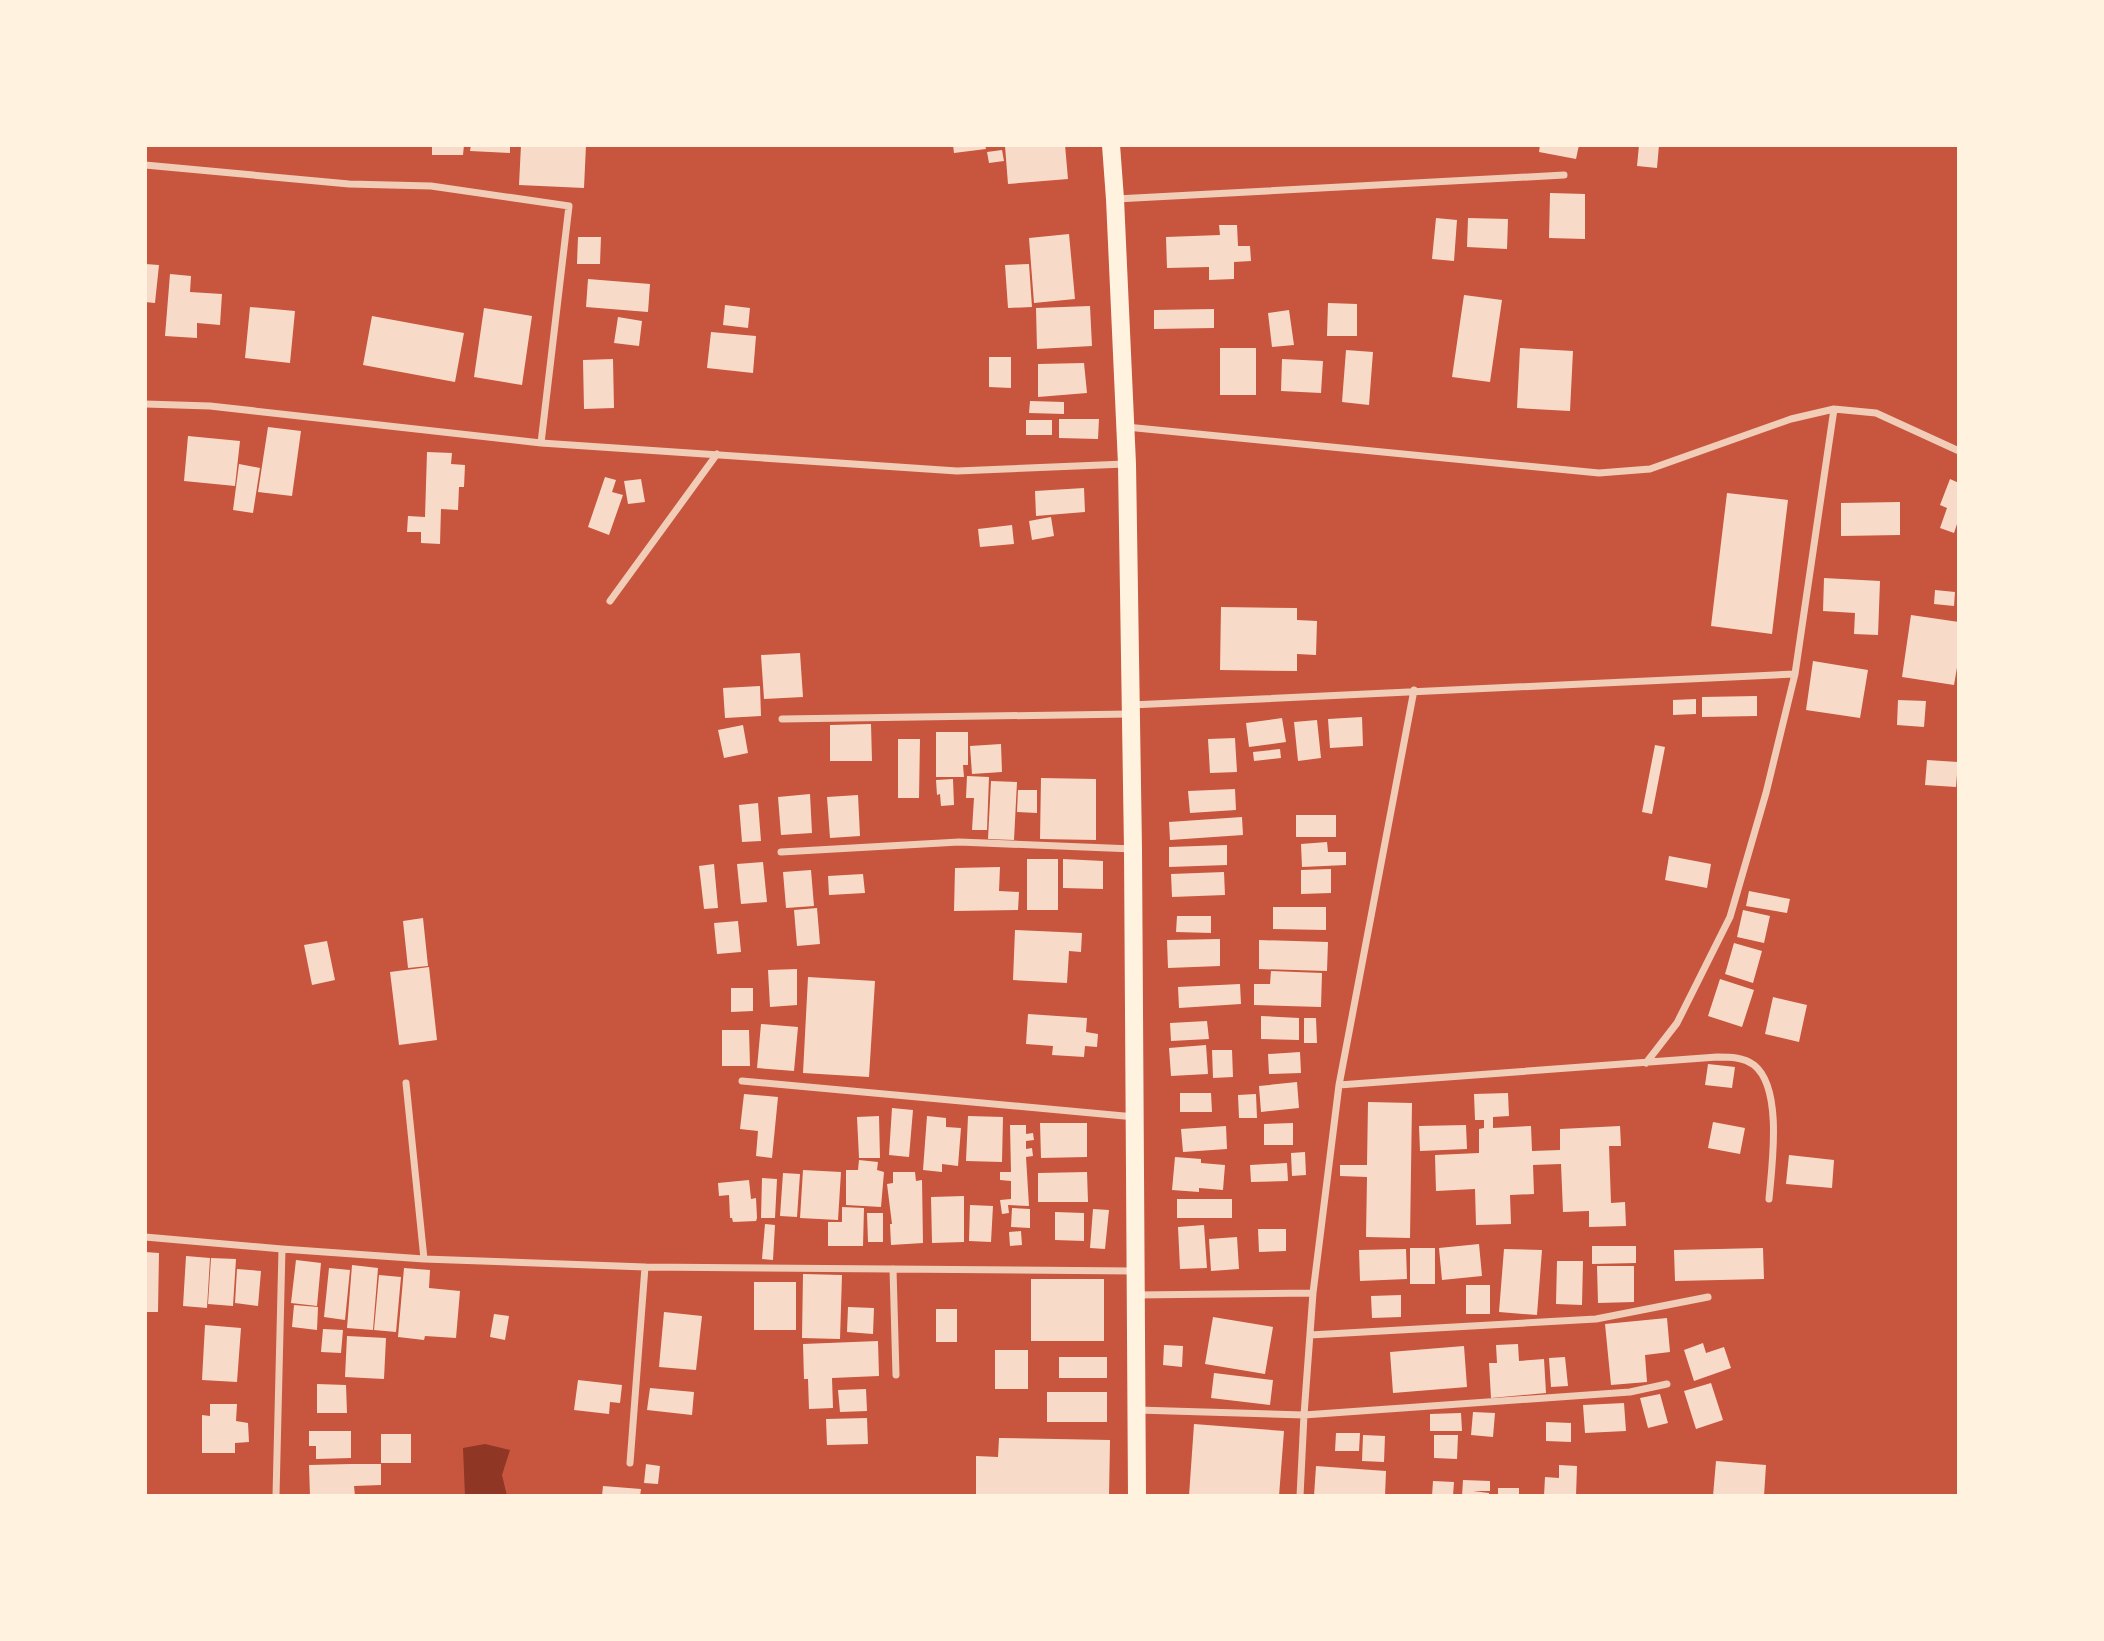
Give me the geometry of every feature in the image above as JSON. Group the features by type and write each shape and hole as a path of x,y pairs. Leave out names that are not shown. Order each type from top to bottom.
{"highway":[{"path":"1111,145 1127,464 1136,1117 1134,1295 1137,1496"}],"street":[{"path":"145,165 349,184 431,186 569,206 541,443"},
{"path":"1115,199 1564,175"},
{"path":"145,404 210,406 541,443 957,471 1127,464"},
{"path":"1126,426 1599,473 1650,469 1791,419 1833,409 1876,413 1959,451"},
{"path":"1646,1063 1677,1023 1730,917 1766,793 1795,674 1833,409"},
{"path":"610,601 717,454"},
{"path":"782,719 1131,709 1414,690 1795,674"},
{"path":"1300,1496 1313,1293 1339,1085 1414,690"},
{"path":"781,852 959,842 1133,849"},
{"path":"1339,1085 1738,1057 1753,1064 1765,1076 1771,1102 1773,1154 1769,1199"},
{"path":"742,1081 1136,1117"},
{"path":"406,1083 424,1259"},
{"path":"145,1237 424,1259 645,1267 1135,1271"},
{"path":"276,1496 282,1249"},
{"path":"630,1463 645,1267"},
{"path":"893,1269 896,1375"},
{"path":"1134,1295 1313,1293"},
{"path":"1310,1335 1596,1319 1708,1297"},
{"path":"1136,1410 1304,1415 1630,1392 1667,1384"}],"shaded area":[{"path":"485,1444 510,1450 502,1475 507,1496 465,1496 463,1448"}],"building":[{"path":"432,145 464,145 463,155 432,155"},
{"path":"471,145 510,145 510,153 470,151"},
{"path":"521,145 586,145 584,188 519,185"},
{"path":"953,145 985,145 986,149 954,153"},
{"path":"1065,145 1068,179 1008,184 1005,146"},
{"path":"1540,145 1579,145 1576,159 1539,152"},
{"path":"1639,145 1659,145 1657,168 1637,166"},
{"path":"1002,150 1004,161 989,163 987,152"},
{"path":"1550,193 1585,194 1585,239 1549,238"},
{"path":"1436,218 1457,220 1454,261 1432,259"},
{"path":"1468,218 1508,219 1507,249 1467,247"},
{"path":"1219,225 1237,225 1238,246 1250,246 1251,261 1234,262 1234,279 1209,280 1209,267 1167,268 1166,237 1220,235"},
{"path":"1069,234 1075,299 1034,303 1029,238"},
{"path":"578,237 601,237 600,264 577,264"},
{"path":"145,264 159,265 155,303 145,302"},
{"path":"1029,264 1032,307 1008,308 1005,265"},
{"path":"170,274 191,276 190,292 222,294 220,325 197,323 197,338 165,336"},
{"path":"588,279 650,284 648,312 586,307"},
{"path":"1464,295 1502,300 1490,382 1452,377"},
{"path":"1328,303 1357,304 1357,336 1327,336"},
{"path":"725,305 750,308 748,328 723,325"},
{"path":"1090,306 1092,346 1037,349 1036,308"},
{"path":"250,307 295,311 290,363 245,358"},
{"path":"484,308 532,316 522,385 474,377"},
{"path":"1214,309 1214,328 1154,329 1154,310"},
{"path":"1289,310 1294,345 1272,347 1268,313"},
{"path":"372,316 464,333 455,382 363,365"},
{"path":"618,317 642,321 639,346 614,343"},
{"path":"711,332 756,336 753,373 707,368"},
{"path":"1220,348 1256,348 1256,395 1220,395"},
{"path":"1520,348 1573,351 1570,411 1517,408"},
{"path":"1346,350 1373,352 1369,405 1342,402"},
{"path":"989,357 1011,357 1011,388 989,387"},
{"path":"613,359 614,408 584,409 583,360"},
{"path":"1282,359 1323,361 1321,393 1281,391"},
{"path":"1084,363 1087,393 1038,397 1038,364"},
{"path":"1030,401 1064,402 1064,414 1029,413"},
{"path":"1059,419 1099,419 1098,439 1059,438"},
{"path":"1026,420 1052,420 1052,435 1026,435"},
{"path":"268,427 301,431 292,496 258,492"},
{"path":"188,436 240,441 235,486 184,481"},
{"path":"427,452 452,453 451,464 465,465 464,487 459,487 458,510 441,509 440,544 421,543 421,532 407,532 408,516 425,517"},
{"path":"239,464 260,468 253,513 233,510"},
{"path":"605,477 616,480 612,492 623,495 609,535 588,527"},
{"path":"641,479 645,502 628,504 624,481"},
{"path":"1950,479 1959,483 1959,518 1954,533 1940,528 1947,508 1940,505"},
{"path":"1084,488 1085,512 1036,516 1035,491"},
{"path":"1727,493 1788,500 1772,634 1711,626"},
{"path":"1900,502 1900,535 1841,536 1841,503"},
{"path":"1051,517 1054,536 1032,540 1029,521"},
{"path":"1012,525 1014,544 980,547 978,529"},
{"path":"1824,578 1880,581 1878,635 1854,634 1855,613 1823,611"},
{"path":"1935,590 1955,592 1954,606 1934,604"},
{"path":"1221,607 1297,608 1297,620 1317,621 1316,655 1297,654 1297,671 1220,670"},
{"path":"1911,615 1959,622 1959,656 1954,685 1902,677"},
{"path":"800,653 803,697 764,699 761,655"},
{"path":"1813,661 1868,670 1860,718 1806,710"},
{"path":"760,686 761,716 725,718 723,688"},
{"path":"1757,696 1757,716 1702,717 1702,697"},
{"path":"1696,699 1696,714 1673,715 1673,700"},
{"path":"1898,700 1926,701 1924,727 1897,725"},
{"path":"1362,717 1363,746 1330,748 1328,719"},
{"path":"1282,718 1286,742 1249,747 1246,723"},
{"path":"1317,720 1321,758 1298,761 1294,722"},
{"path":"871,724 872,761 830,761 830,725"},
{"path":"743,725 748,753 724,758 718,730"},
{"path":"936,732 968,732 968,765 963,765 964,777 936,777"},
{"path":"1235,738 1237,772 1210,773 1208,739"},
{"path":"898,739 920,739 919,798 898,798"},
{"path":"1001,744 1002,772 972,774 970,746"},
{"path":"1655,745 1665,747 1652,814 1642,812"},
{"path":"1280,749 1281,758 1254,761 1253,752"},
{"path":"1927,760 1958,762 1956,787 1925,785"},
{"path":"967,776 989,777 987,830 972,830 974,798 966,798"},
{"path":"1041,778 1096,779 1096,840 1040,839"},
{"path":"953,779 954,805 941,806 936,780"},
{"path":"991,781 1017,782 1014,840 988,839"},
{"path":"1235,789 1236,810 1190,813 1188,791"},
{"path":"1018,790 1037,790 1037,813 1017,812"},
{"path":"810,794 812,833 781,835 778,797"},
{"path":"858,795 860,836 830,838 827,797"},
{"path":"758,803 761,841 742,842 739,805"},
{"path":"1296,815 1336,815 1336,837 1296,837"},
{"path":"1242,817 1243,835 1170,840 1169,822"},
{"path":"1327,842 1328,852 1346,852 1346,865 1302,867 1301,844"},
{"path":"1227,845 1227,865 1169,867 1169,847"},
{"path":"1669,856 1711,864 1707,888 1665,880"},
{"path":"1027,859 1058,859 1058,910 1027,910"},
{"path":"1063,859 1103,861 1103,889 1063,888"},
{"path":"763,862 767,902 741,904 737,864"},
{"path":"714,864 718,908 704,909 699,866"},
{"path":"1000,867 999,891 1019,892 1018,910 954,911 955,868"},
{"path":"1331,869 1331,893 1301,894 1301,870"},
{"path":"811,870 814,906 786,908 783,872"},
{"path":"1224,872 1225,895 1172,897 1171,874"},
{"path":"863,874 865,893 829,895 828,876"},
{"path":"1749,891 1790,899 1787,913 1746,906"},
{"path":"1273,907 1326,907 1326,930 1273,929"},
{"path":"817,908 820,944 797,946 794,910"},
{"path":"1743,910 1770,916 1764,943 1737,937"},
{"path":"1177,916 1211,916 1211,933 1176,932"},
{"path":"423,918 428,966 408,968 403,921"},
{"path":"738,921 741,952 717,954 714,923"},
{"path":"1015,930 1082,933 1081,952 1069,951 1067,983 1013,980"},
{"path":"1220,939 1220,966 1168,968 1167,940"},
{"path":"1259,940 1328,942 1327,971 1259,969"},
{"path":"327,941 335,980 312,985 304,945"},
{"path":"1734,943 1762,951 1753,983 1725,974"},
{"path":"429,967 437,1040 399,1045 390,972"},
{"path":"797,969 797,1005 770,1007 768,970"},
{"path":"1271,971 1322,973 1321,1007 1254,1005 1254,984 1270,984"},
{"path":"808,977 875,981 869,1077 803,1073"},
{"path":"1720,979 1754,990 1742,1027 1708,1016"},
{"path":"1240,984 1241,1004 1179,1008 1178,987"},
{"path":"731,988 753,988 753,1011 731,1012"},
{"path":"1773,997 1807,1005 1799,1042 1765,1034"},
{"path":"1028,1014 1087,1018 1086,1032 1098,1034 1097,1047 1085,1046 1084,1057 1052,1055 1053,1046 1026,1044"},
{"path":"1261,1016 1299,1018 1299,1040 1261,1039"},
{"path":"1304,1018 1316,1018 1317,1043 1304,1043"},
{"path":"1207,1021 1209,1039 1171,1041 1170,1023"},
{"path":"761,1024 798,1027 794,1071 757,1068"},
{"path":"722,1030 749,1030 750,1066 722,1066"},
{"path":"1206,1045 1208,1074 1171,1076 1169,1048"},
{"path":"1212,1050 1232,1050 1233,1077 1213,1078"},
{"path":"1300,1052 1301,1073 1269,1074 1268,1054"},
{"path":"1708,1064 1735,1067 1732,1088 1705,1085"},
{"path":"1297,1082 1299,1108 1261,1112 1259,1086"},
{"path":"1180,1093 1211,1093 1212,1112 1180,1112"},
{"path":"1508,1093 1509,1116 1493,1117 1493,1128 1531,1126 1532,1151 1560,1150 1560,1129 1620,1126 1621,1146 1609,1146 1611,1203 1625,1202 1626,1226 1589,1227 1589,1211 1563,1212 1561,1164 1533,1165 1534,1194 1510,1195 1511,1224 1476,1225 1475,1189 1436,1191 1435,1155 1479,1153 1479,1129 1484,1128 1484,1120 1475,1120 1474,1094"},
{"path":"744,1094 778,1097 772,1158 756,1156 758,1131 740,1129"},
{"path":"1256,1094 1257,1118 1239,1118 1238,1095"},
{"path":"1368,1102 1412,1103 1410,1238 1366,1237 1367,1177 1340,1176 1340,1165 1367,1165"},
{"path":"892,1108 913,1110 909,1157 889,1155"},
{"path":"879,1116 880,1158 859,1158 857,1117"},
{"path":"927,1116 946,1118 946,1127 961,1128 958,1166 942,1164 942,1172 923,1170"},
{"path":"968,1116 1003,1117 1002,1162 966,1161"},
{"path":"1713,1122 1745,1128 1740,1154 1708,1148"},
{"path":"1040,1123 1087,1123 1087,1157 1041,1158"},
{"path":"1293,1123 1293,1145 1264,1145 1264,1124"},
{"path":"1010,1125 1026,1125 1026,1134 1033,1133 1034,1140 1026,1141 1026,1149 1032,1148 1033,1156 1026,1157 1029,1206 1008,1205 1009,1213 1002,1214 1000,1200 1011,1199 1011,1181 1000,1180 1000,1172 1011,1172"},
{"path":"1466,1125 1467,1149 1420,1151 1419,1126"},
{"path":"1226,1126 1227,1149 1183,1152 1181,1129"},
{"path":"1305,1152 1306,1175 1292,1176 1291,1153"},
{"path":"1789,1155 1834,1160 1832,1188 1786,1184"},
{"path":"1175,1157 1201,1159 1201,1163 1225,1165 1223,1190 1172,1190"},
{"path":"859,1160 878,1162 877,1170 884,1172 881,1207 846,1205 846,1170 858,1170"},
{"path":"1287,1163 1288,1181 1251,1182 1250,1165"},
{"path":"803,1170 841,1172 838,1220 800,1218"},
{"path":"893,1172 915,1172 916,1181 922,1180 923,1243 891,1245 892,1224 887,1184 893,1183"},
{"path":"1087,1172 1088,1202 1038,1202 1038,1173"},
{"path":"783,1173 800,1174 797,1217 780,1216"},
{"path":"762,1178 777,1179 775,1218 761,1218"},
{"path":"749,1180 751,1199 756,1198 756,1221 733,1222 730,1218 729,1195 719,1196 718,1183"},
{"path":"964,1196 964,1242 932,1243 931,1197"},
{"path":"1177,1199 1232,1199 1232,1218 1177,1218"},
{"path":"970,1205 993,1206 991,1242 969,1241"},
{"path":"842,1207 864,1208 863,1246 828,1246 828,1222 842,1222"},
{"path":"1012,1208 1030,1209 1030,1228 1011,1227"},
{"path":"1093,1209 1109,1210 1105,1249 1090,1248"},
{"path":"1055,1212 1084,1213 1084,1241 1055,1240"},
{"path":"867,1213 883,1213 883,1242 868,1242"},
{"path":"765,1224 775,1225 773,1260 762,1259"},
{"path":"1204,1225 1207,1268 1180,1269 1178,1227"},
{"path":"1258,1229 1286,1229 1286,1251 1259,1252"},
{"path":"1021,1231 1022,1245 1010,1246 1009,1232"},
{"path":"1237,1237 1239,1269 1211,1271 1209,1239"},
{"path":"1479,1244 1482,1276 1442,1280 1439,1248"},
{"path":"1592,1246 1636,1246 1636,1263 1592,1264"},
{"path":"1410,1248 1435,1248 1435,1284 1410,1284"},
{"path":"1763,1248 1764,1279 1675,1281 1674,1250"},
{"path":"1406,1249 1407,1279 1360,1281 1359,1250"},
{"path":"1504,1249 1542,1250 1537,1315 1499,1312"},
{"path":"145,1252 159,1253 158,1312 145,1312"},
{"path":"186,1256 210,1258 207,1308 183,1306"},
{"path":"211,1258 236,1259 233,1306 208,1304"},
{"path":"296,1260 321,1263 317,1306 291,1303"},
{"path":"1557,1261 1583,1261 1582,1305 1556,1304"},
{"path":"352,1265 378,1268 373,1330 347,1328"},
{"path":"1597,1266 1634,1266 1634,1302 1598,1303"},
{"path":"329,1268 350,1270 345,1320 324,1317"},
{"path":"404,1268 430,1270 429,1288 460,1291 456,1338 425,1336 424,1340 398,1337"},
{"path":"237,1269 261,1271 258,1306 235,1303"},
{"path":"803,1274 842,1275 840,1339 802,1338"},
{"path":"379,1275 401,1277 396,1332 374,1330"},
{"path":"1031,1279 1104,1279 1104,1341 1031,1341"},
{"path":"754,1282 796,1282 796,1330 754,1330"},
{"path":"1466,1285 1490,1285 1490,1314 1466,1314"},
{"path":"1401,1295 1401,1317 1372,1318 1371,1296"},
{"path":"294,1305 318,1307 317,1330 292,1327"},
{"path":"848,1307 874,1308 873,1334 847,1332"},
{"path":"936,1309 957,1309 957,1342 936,1342"},
{"path":"664,1312 702,1316 696,1370 659,1367"},
{"path":"494,1314 509,1316 505,1340 490,1337"},
{"path":"1213,1317 1273,1327 1265,1374 1205,1364"},
{"path":"1667,1318 1670,1352 1645,1355 1647,1382 1611,1385 1605,1324"},
{"path":"205,1325 241,1328 237,1382 202,1380"},
{"path":"323,1329 343,1330 341,1353 321,1352"},
{"path":"347,1336 386,1338 384,1379 345,1377"},
{"path":"878,1341 879,1376 832,1378 833,1408 809,1409 808,1379 804,1379 803,1344"},
{"path":"1703,1343 1706,1353 1724,1347 1731,1368 1694,1381 1684,1350"},
{"path":"1518,1344 1519,1361 1544,1359 1546,1393 1491,1398 1489,1363 1497,1363 1496,1345"},
{"path":"1164,1345 1183,1346 1182,1367 1163,1365"},
{"path":"1464,1346 1467,1387 1393,1393 1390,1352"},
{"path":"995,1350 1028,1350 1028,1389 995,1389"},
{"path":"1059,1357 1107,1357 1107,1378 1059,1378"},
{"path":"1565,1357 1568,1386 1551,1387 1549,1358"},
{"path":"1214,1373 1273,1380 1270,1405 1211,1398"},
{"path":"578,1380 622,1385 620,1403 610,1402 609,1414 574,1410"},
{"path":"1711,1383 1723,1420 1696,1429 1684,1391"},
{"path":"317,1384 346,1385 347,1413 317,1413"},
{"path":"650,1388 694,1392 692,1415 647,1410"},
{"path":"866,1389 867,1411 840,1412 838,1390"},
{"path":"1047,1392 1107,1392 1107,1422 1047,1422"},
{"path":"1660,1394 1668,1423 1648,1428 1640,1398"},
{"path":"1624,1403 1626,1431 1585,1433 1583,1405"},
{"path":"210,1404 237,1404 236,1421 248,1423 249,1442 235,1443 235,1453 202,1453 202,1415 210,1416"},
{"path":"1473,1412 1495,1413 1493,1437 1471,1435"},
{"path":"1461,1413 1462,1431 1430,1431 1430,1414"},
{"path":"867,1418 868,1444 827,1445 826,1419"},
{"path":"1546,1422 1571,1423 1571,1442 1546,1441"},
{"path":"1194,1424 1284,1431 1279,1496 1189,1496"},
{"path":"309,1431 351,1431 351,1458 316,1459 316,1446 309,1446"},
{"path":"1336,1433 1360,1433 1359,1451 1335,1451"},
{"path":"381,1434 411,1434 411,1463 381,1463"},
{"path":"1363,1435 1385,1436 1384,1462 1362,1461"},
{"path":"1434,1435 1458,1435 1457,1459 1434,1458"},
{"path":"999,1438 1110,1440 1109,1496 976,1496 976,1456 998,1457"},
{"path":"1716,1461 1766,1465 1764,1496 1713,1496"},
{"path":"381,1464 381,1485 354,1486 355,1496 310,1496 309,1465"},
{"path":"646,1464 660,1466 658,1484 644,1483"},
{"path":"1559,1465 1577,1466 1576,1496 1544,1496 1545,1477 1559,1478"},
{"path":"1316,1466 1386,1471 1385,1496 1314,1496"},
{"path":"1463,1480 1490,1481 1490,1491 1473,1491 1489,1493 1489,1496 1462,1496"},
{"path":"1433,1481 1454,1482 1453,1496 1432,1496"},
{"path":"603,1486 641,1489 640,1496 602,1496"},
{"path":"1498,1488 1519,1488 1519,1496 1498,1496"}]}
